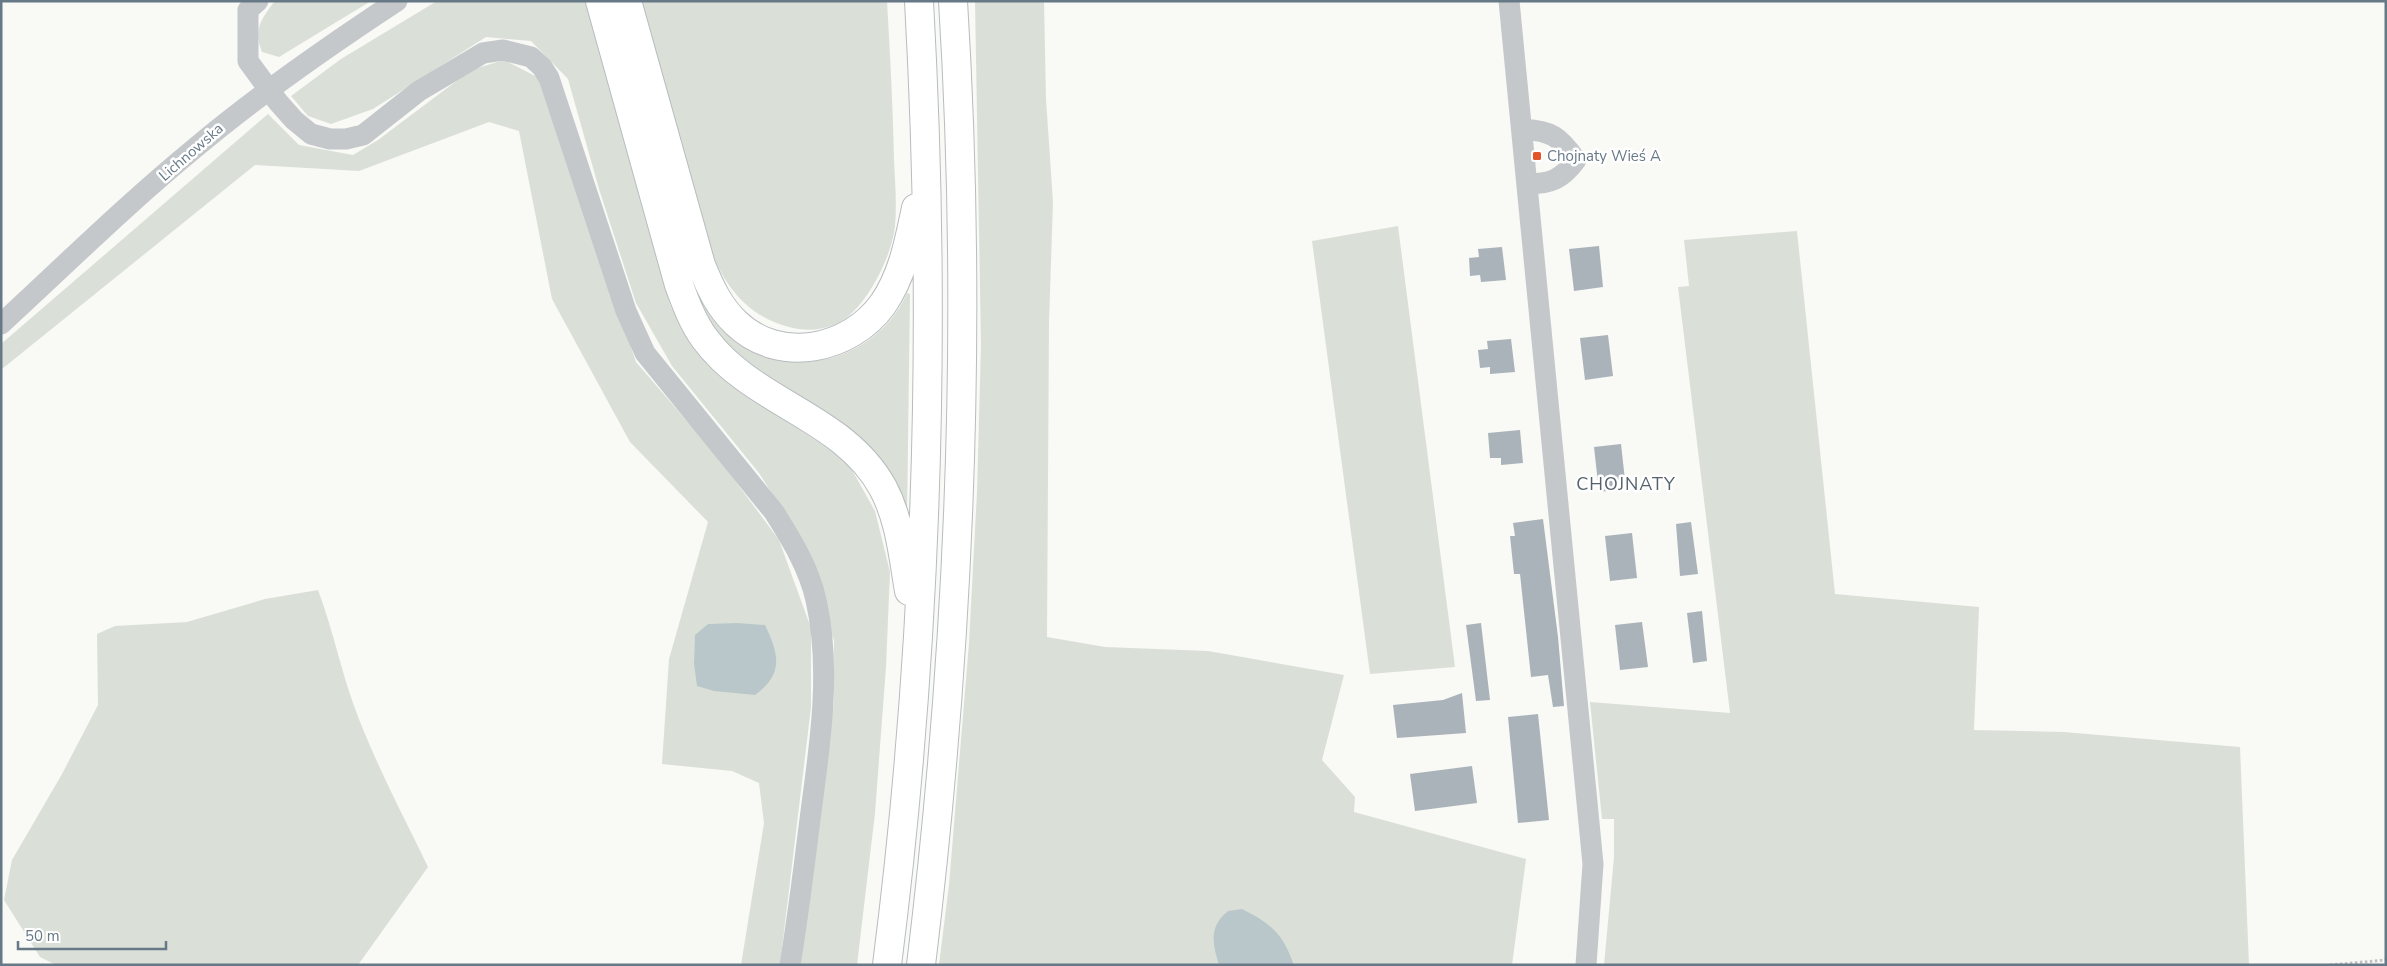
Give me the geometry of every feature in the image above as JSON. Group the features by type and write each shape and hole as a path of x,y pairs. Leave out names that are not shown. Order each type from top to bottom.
{"main road":[{"path":"600,1 679,285 690,312 705,339 730,365 748,380 837,436 854,449 876,477 884,489 897,522 918,643"},
{"path":"627,1 698,256 716,297 737,324 765,341 798,348 823,346 852,334 871,319 889,294 904,261 926,165"},
{"path":"887,965 904,806 918,643 926,430 926,165 919,1"},
{"path":"921,965 937,824 948,695 960,455 961,221 952,1"}],"street":[{"path":"258,1 248,10 248,60 268,89 294,120 311,134 330,140 346,139 363,134 420,91 483,53 504,50 531,58 542,67 549,78 626,311 641,346 658,371 774,512 804,564 816,600 823,670 821,720 800,898 790,965"},
{"name":"Lichnowska","path":"1,324 194,148 268,89 334,42 397,1"},
{"path":"1509,1 1593,864 1586,965"},
{"path":"1522,129 1539,130 1562,140 1576,160 1566,174 1547,183 1527,184"}],"path":[{"path":"2330,965 2386,960"}],"shaded area":[{"path":"275,1 371,1 279,57 262,52 258,37 262,19"},
{"path":"437,1 589,1 612,98 664,284 670,305 683,331 701,356 724,379 847,461 875,511 890,572 886,667 875,813 857,965 800,965 834,702 834,640 793,526 759,473 672,366 636,303 599,189 568,79 531,41 486,37 373,109 331,124 308,116 291,96 341,59"},
{"path":"641,1 887,1 896,193 895,225 889,252 883,267 866,296 845,319 829,327 814,330 798,329 778,323 764,317 742,301 725,279 711,252"},
{"path":"975,1 1044,1 1046,99 1053,202 1049,322 1047,637 1105,647 1208,651 1344,675 1322,760 1355,797 1354,812 1526,859 1512,965 939,965 949,885 969,643 977,492 981,345"},
{"path":"614,15 686,242 746,345 769,356 792,361 816,361 838,356 860,346 879,332 895,314 907,293 910,294 907,518 733,357 700,312"},
{"path":"504,60 539,78 636,362 716,455 779,540 811,628 811,707 780,965 741,965 764,823 759,783 732,771 662,764 669,659 708,522 630,442 552,299 519,131 489,122 359,171 255,165 2,369 1,344 268,114 299,145 353,155 378,140 471,70"},
{"path":"1398,226 1455,667 1370,674 1312,241"},
{"path":"1797,231 1835,594 1979,607 1974,730 2064,732 2240,747 2249,965 1604,965 1614,857 1614,819 1602,819 1590,702 1730,713 1678,287 1689,286 1684,240"},
{"path":"318,590 348,689 361,724 388,786 428,867 358,965 56,965 40,957 4,900 12,860 62,774 98,705 97,634 115,626 187,622 265,599"},
{"path":"737,623 765,625 776,654 775,671 771,679 755,695 714,691 697,686 694,664 695,635 708,624"},
{"path":"1242,909 1269,925 1275,931 1285,945 1294,965 1219,965 1214,942 1215,929 1228,911"}],"building":[{"path":"1599,246 1603,287 1574,291 1569,249"},
{"path":"1502,247 1506,280 1481,282 1480,275 1470,276 1469,258 1479,257 1478,249"},
{"path":"1608,335 1613,376 1585,380 1580,338"},
{"path":"1511,339 1515,372 1490,374 1490,367 1480,368 1478,350 1488,349 1487,341"},
{"path":"1520,430 1523,463 1501,465 1501,458 1490,458 1488,433"},
{"path":"1621,444 1626,489 1599,492 1594,447"},
{"path":"1543,519 1558,637 1564,706 1553,707 1548,675 1531,677 1520,574 1514,574 1510,536 1515,536 1513,523"},
{"path":"1691,522 1698,574 1680,576 1676,524"},
{"path":"1632,533 1637,578 1610,581 1605,536"},
{"path":"1702,611 1707,661 1693,663 1687,613"},
{"path":"1642,622 1648,667 1620,670 1615,625"},
{"path":"1481,623 1490,700 1476,701 1466,625"},
{"path":"1462,693 1466,733 1397,738 1393,705 1443,700"},
{"path":"1538,714 1549,820 1518,823 1508,717"},
{"path":"1472,766 1477,803 1415,811 1410,774"}],"place":[{"name":"Chojnaty Wieś A","path":"1537,156"}],"district":[{"name":"CHOJNATY","path":"1626,484"}]}
